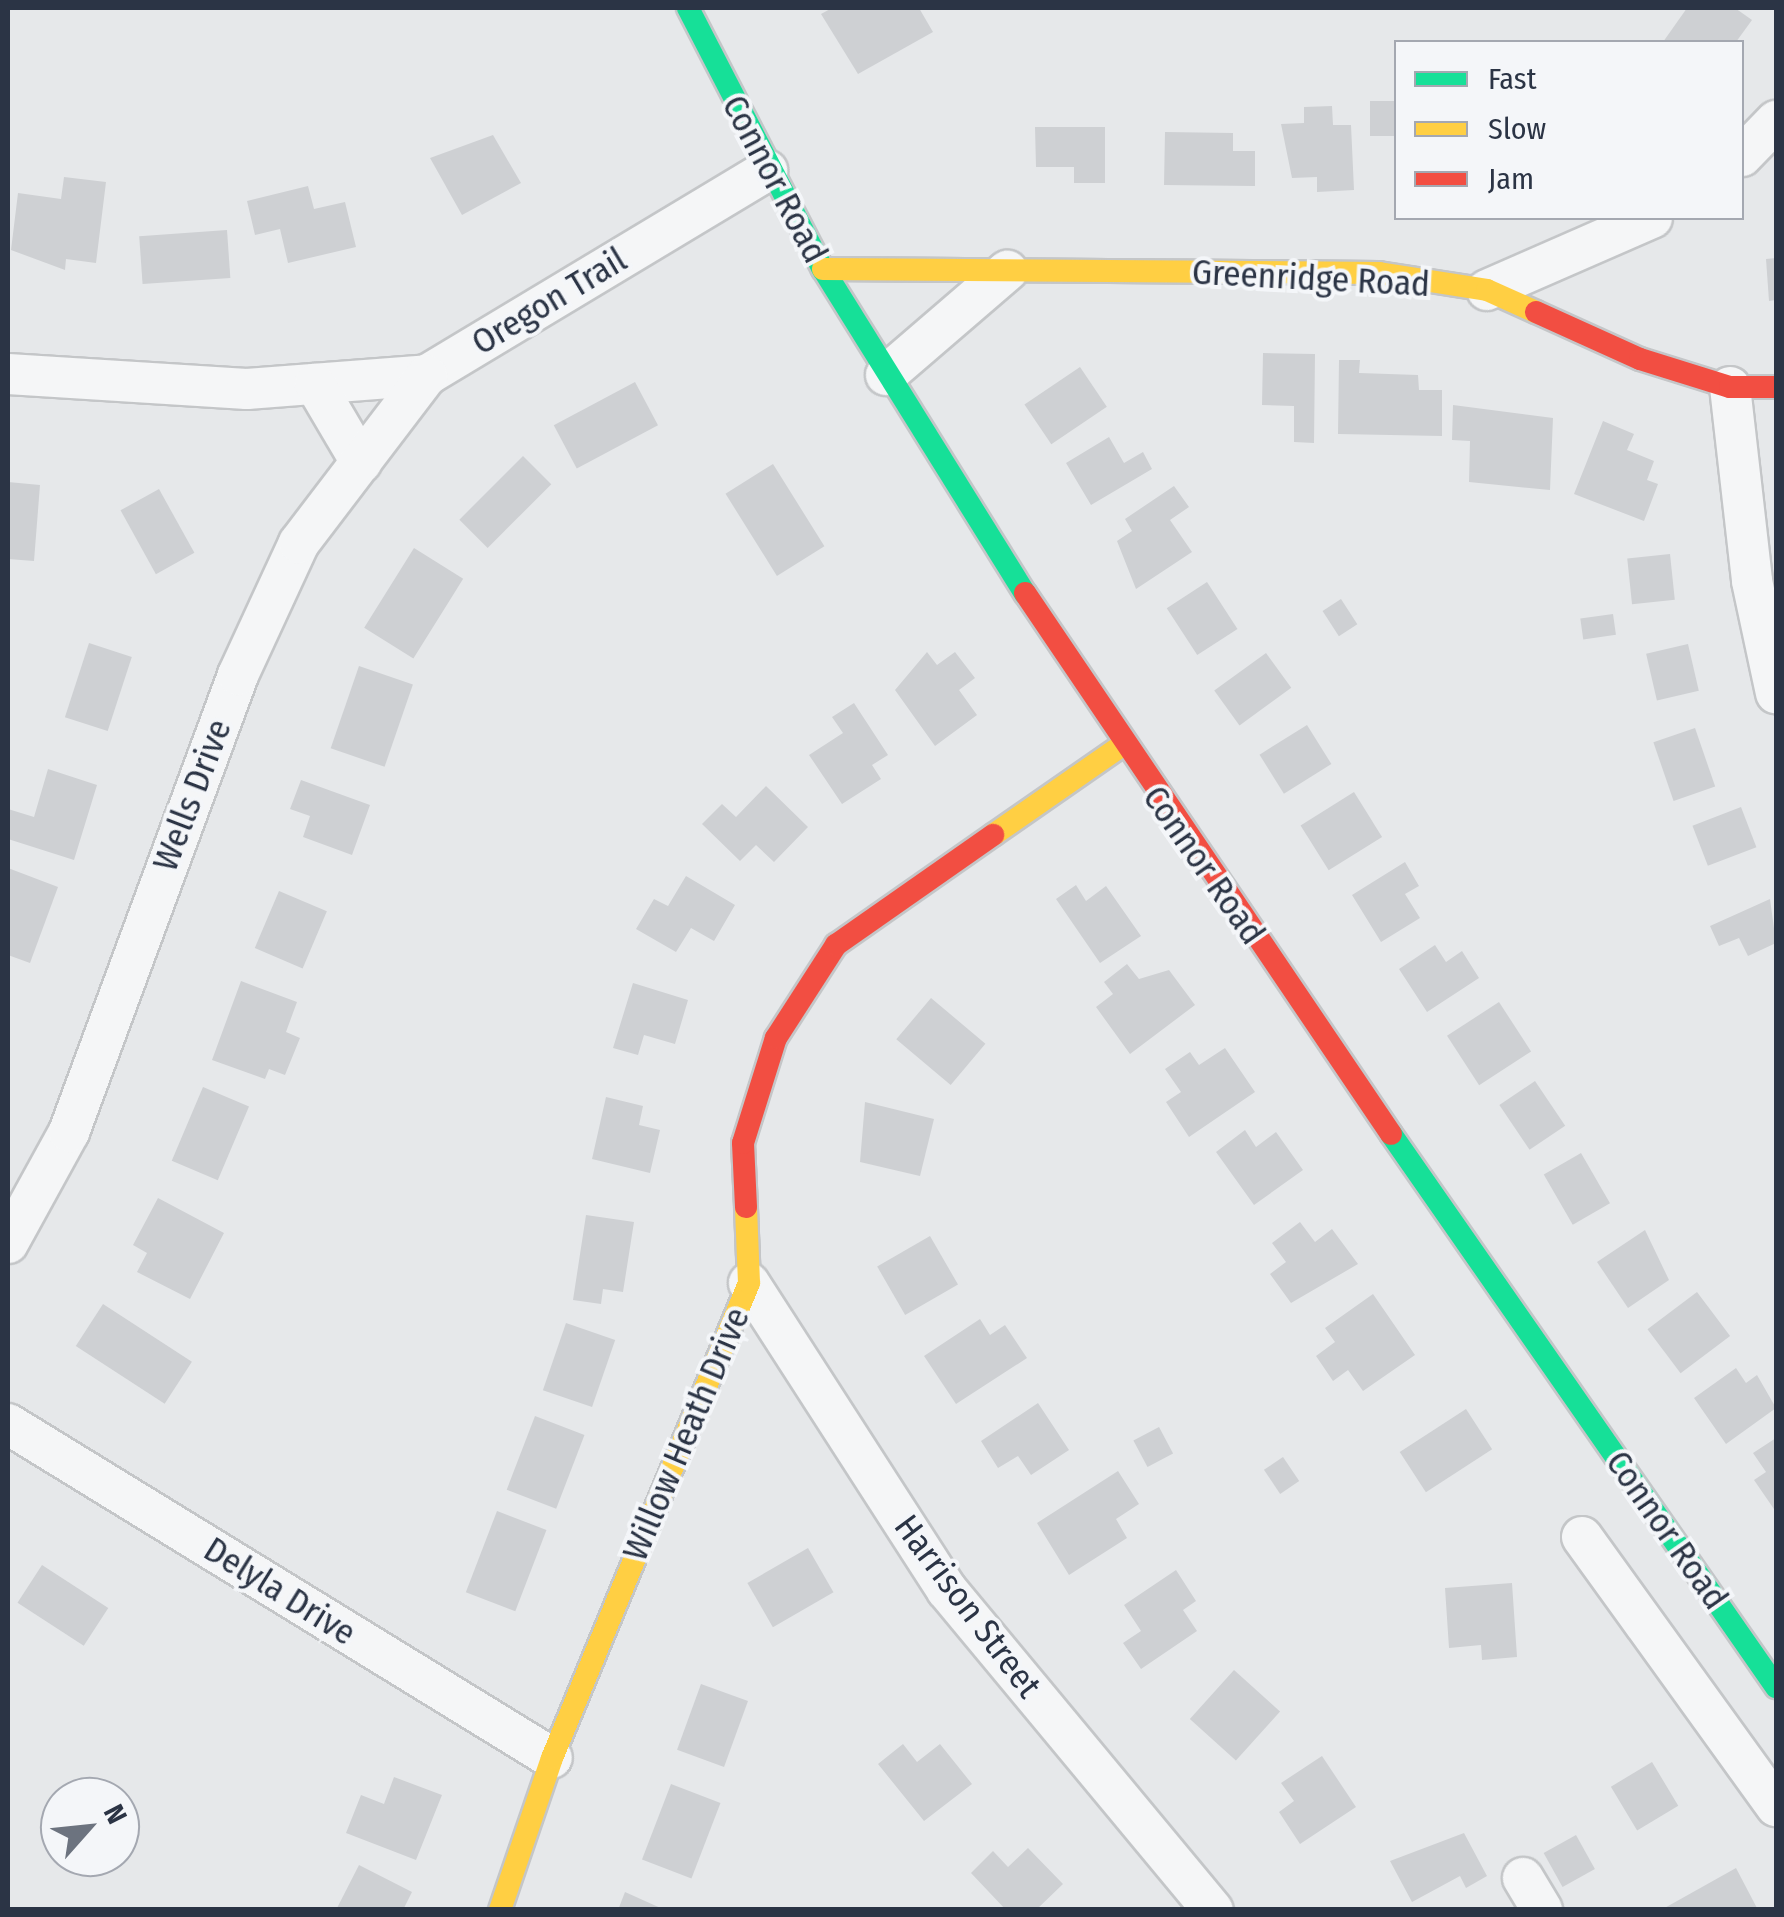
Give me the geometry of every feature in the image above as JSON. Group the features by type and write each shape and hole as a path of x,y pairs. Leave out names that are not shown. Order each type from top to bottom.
{"street":[{"name":"Connor Road","path":"688,8 767,171 823,270 1120,746 1776,1687"},
{"path":"1744,154 1776,121"},
{"name":"Oregon Trail","path":"8,374 247,389 426,375 767,171"},
{"path":"1487,290 1647,220"},
{"name":"Greenridge Road","path":"823,270 1379,273 1487,290 1730,387 1776,387"},
{"path":"886,375 1007,271"},
{"name":"Wells Drive","path":"8,1243 69,1132 238,675 300,543 426,375"},
{"path":"315,384 360,462"},
{"path":"1730,387 1752,581 1776,694"},
{"name":"Willow Heath Drive","path":"500,1910 552,1758 749,1283 743,1143 776,1038 836,945 1120,746"},
{"name":"Harrison Street","path":"749,1283 947,1590 1213,1910"},
{"name":"Delyla Drive","path":"8,1424 552,1758"},
{"path":"1582,1537 1776,1806"}],"building":[{"path":"832,8 919,8 933,32 858,74 821,14"},
{"path":"1687,8 1735,8 1752,20 1737,40 1664,40"},
{"path":"1370,101 1394,101 1394,136 1370,136"},
{"path":"1332,106 1333,125 1351,125 1354,190 1317,192 1317,177 1292,178 1281,124 1304,123 1304,107"},
{"path":"1035,127 1105,127 1105,183 1074,183 1074,167 1036,167"},
{"path":"1165,132 1233,133 1233,151 1255,151 1255,186 1164,185"},
{"path":"493,135 521,183 462,215 430,158"},
{"path":"64,177 106,182 96,263 66,259 65,270 11,250 18,193 61,199"},
{"path":"308,186 314,209 345,202 356,247 288,263 280,229 255,235 247,201"},
{"path":"227,230 230,278 143,284 139,236"},
{"path":"1776,258 1776,300 1769,301 1766,259"},
{"path":"1263,353 1315,354 1314,443 1294,442 1294,406 1262,405"},
{"path":"1339,360 1360,360 1359,373 1418,375 1419,390 1442,390 1442,436 1338,434"},
{"path":"1080,367 1107,407 1051,444 1024,404"},
{"path":"635,382 658,425 577,468 554,425"},
{"path":"1453,405 1553,418 1550,490 1469,482 1470,441 1452,440"},
{"path":"1603,421 1634,434 1627,450 1654,461 1647,480 1658,484 1644,521 1574,494"},
{"path":"1109,437 1124,463 1143,452 1152,469 1091,505 1066,463"},
{"path":"523,456 551,484 488,548 459,520"},
{"path":"773,464 824,546 777,576 726,494"},
{"path":"8,482 40,485 34,561 8,559"},
{"path":"1174,486 1189,507 1170,520 1192,552 1136,589 1117,541 1132,531 1125,519"},
{"path":"159,489 194,553 156,574 121,510"},
{"path":"414,548 463,579 413,658 364,628"},
{"path":"1670,554 1675,600 1632,604 1627,558"},
{"path":"1207,582 1237,629 1197,655 1167,608"},
{"path":"1341,599 1357,624 1339,636 1323,611"},
{"path":"1613,614 1616,635 1583,639 1580,619"},
{"path":"89,643 132,657 108,731 65,717"},
{"path":"1688,644 1699,691 1657,700 1646,654"},
{"path":"927,652 937,665 955,652 975,678 959,690 977,715 935,746 895,690"},
{"path":"1266,653 1291,688 1239,725 1214,691"},
{"path":"359,666 413,685 385,767 331,748"},
{"path":"854,703 888,755 872,765 881,779 842,804 809,755 843,733 832,717"},
{"path":"1307,725 1331,764 1284,794 1260,755"},
{"path":"1695,728 1715,787 1674,801 1653,742"},
{"path":"48,769 97,785 74,860 8,839 8,809 34,817"},
{"path":"301,780 370,805 352,855 303,837 310,816 290,809"},
{"path":"766,786 808,827 774,862 756,845 740,861 702,824 722,804 736,817"},
{"path":"1354,792 1382,837 1329,870 1301,825"},
{"path":"1741,807 1756,847 1708,866 1692,826"},
{"path":"1405,862 1419,886 1405,894 1420,918 1381,942 1352,895"},
{"path":"8,868 58,887 30,963 8,955"},
{"path":"686,876 735,905 714,941 691,928 676,952 636,929 654,899 668,906"},
{"path":"1076,885 1086,901 1106,886 1141,936 1100,963 1056,899"},
{"path":"279,891 327,911 303,968 255,948"},
{"path":"1770,899 1776,943 1748,956 1739,938 1719,946 1710,926"},
{"path":"1435,945 1446,962 1462,951 1479,978 1427,1012 1399,969"},
{"path":"1127,964 1139,979 1169,970 1195,1005 1130,1054 1096,1007 1113,994 1104,982"},
{"path":"241,981 297,1002 286,1032 300,1038 285,1075 269,1069 265,1079 212,1060"},
{"path":"633,983 688,1000 675,1044 644,1035 638,1055 613,1048"},
{"path":"931,998 985,1044 951,1085 896,1039"},
{"path":"1499,1002 1531,1051 1479,1085 1447,1036"},
{"path":"1225,1048 1255,1092 1189,1137 1166,1102 1181,1092 1165,1069 1190,1052 1199,1065"},
{"path":"1535,1081 1565,1126 1530,1150 1499,1105"},
{"path":"203,1087 249,1107 218,1180 172,1161"},
{"path":"606,1097 643,1106 639,1125 660,1130 650,1173 592,1159"},
{"path":"865,1102 934,1119 920,1176 860,1162"},
{"path":"1245,1130 1256,1147 1276,1132 1303,1170 1254,1205 1216,1152"},
{"path":"1581,1153 1610,1203 1573,1225 1544,1174"},
{"path":"158,1198 224,1233 190,1299 137,1272 147,1253 133,1245"},
{"path":"586,1215 634,1222 623,1292 603,1289 601,1304 573,1300"},
{"path":"1300,1222 1315,1242 1332,1229 1358,1264 1291,1303 1270,1274 1286,1262 1272,1243"},
{"path":"1645,1230 1669,1280 1628,1308 1597,1262"},
{"path":"930,1236 958,1284 905,1315 877,1266"},
{"path":"1697,1292 1730,1336 1681,1373 1647,1329"},
{"path":"1373,1294 1415,1355 1363,1391 1348,1370 1333,1381 1316,1356 1335,1342 1325,1328"},
{"path":"103,1304 192,1362 165,1404 76,1346"},
{"path":"980,1319 990,1335 1005,1325 1027,1358 956,1404 924,1356"},
{"path":"566,1323 615,1340 592,1407 543,1390"},
{"path":"1736,1368 1746,1383 1757,1375 1776,1408 1726,1444 1694,1398"},
{"path":"1038,1403 1069,1450 1031,1475 1018,1456 998,1468 981,1441"},
{"path":"1466,1409 1492,1449 1426,1492 1400,1452"},
{"path":"535,1416 584,1435 556,1509 507,1490"},
{"path":"1159,1427 1173,1453 1147,1467 1133,1441"},
{"path":"1776,1438 1776,1512 1754,1480 1766,1472 1753,1453"},
{"path":"1283,1457 1299,1481 1280,1494 1264,1470"},
{"path":"1118,1471 1139,1504 1116,1519 1127,1538 1069,1575 1037,1523"},
{"path":"497,1511 546,1530 515,1611 466,1592"},
{"path":"808,1548 834,1592 773,1627 747,1583"},
{"path":"42,1565 108,1608 84,1646 17,1603"},
{"path":"1176,1570 1196,1601 1183,1610 1197,1631 1141,1669 1123,1643 1141,1631 1124,1605"},
{"path":"1512,1583 1517,1657 1482,1660 1481,1645 1449,1648 1445,1588"},
{"path":"1234,1670 1280,1711 1236,1761 1190,1719"},
{"path":"701,1684 748,1701 724,1767 677,1750"},
{"path":"903,1744 917,1762 940,1744 972,1784 924,1821 878,1764"},
{"path":"1322,1756 1356,1807 1300,1844 1279,1812 1294,1801 1281,1783"},
{"path":"1652,1762 1678,1806 1637,1830 1611,1787"},
{"path":"394,1777 442,1795 416,1860 346,1833 361,1795 384,1804"},
{"path":"671,1784 720,1803 691,1879 642,1860"},
{"path":"1464,1833 1487,1876 1466,1888 1460,1876 1412,1902 1390,1861"},
{"path":"1576,1835 1595,1869 1563,1887 1544,1853"},
{"path":"1028,1848 1063,1884 1036,1910 1006,1910 971,1873 993,1851 1008,1867"},
{"path":"359,1865 412,1892 403,1910 336,1910"},
{"path":"1736,1868 1758,1910 1661,1910"},
{"path":"625,1892 665,1910 618,1910"}],"traffic: fast":[{"path":"688,8 823,269 1025,593"},
{"path":"1391,1134 1776,1687"}],"traffic: slow":[{"path":"823,269 1379,273 1487,290 1536,312"},
{"path":"993,835 1121,746"},
{"path":"500,1910 552,1758 749,1283 746,1207"}],"traffic: jam":[{"path":"1536,312 1640,359 1730,387 1776,387"},
{"path":"1025,593 1391,1134"},
{"path":"746,1207 743,1143 776,1038 836,945 993,835"}]}
